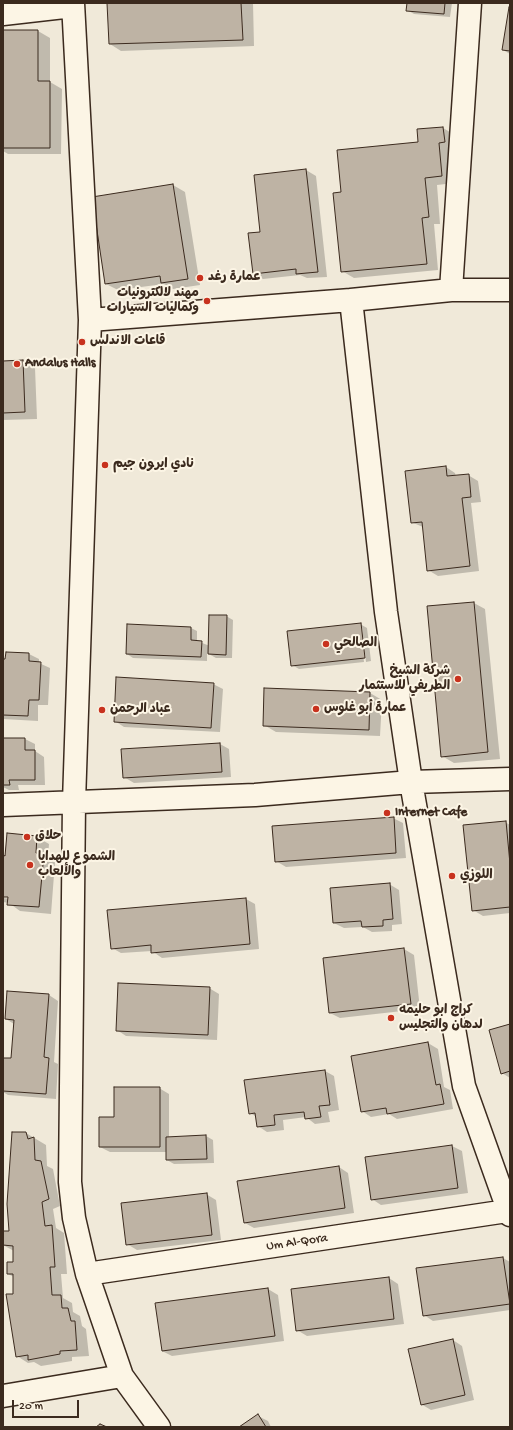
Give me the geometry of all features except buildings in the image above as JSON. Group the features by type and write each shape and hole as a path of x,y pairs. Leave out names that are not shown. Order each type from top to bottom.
{"street":[{"path":"451,290 470,3"},
{"path":"3,14 73,5 90,320 74,802 70,1182 74,1218 87,1274 122,1376 159,1427"},
{"path":"90,320 351,300 451,290 510,290"},
{"path":"351,300 386,612 411,782 464,1086 508,1213"},
{"path":"3,805 255,795 411,782 510,779"},
{"name":"Um Al-Qora","path":"87,1274 508,1213"},
{"path":"3,1396 122,1376"}],"place":[{"name":"عمارة رغد","path":"200,278"},
{"name":"مهند لالكترونيات وكماليات السيارات","path":"207,301"},
{"name":"قاعات الاندلس","path":"82,342"},
{"name":"Andalus Halls","path":"17,364"},
{"name":"نادي ايرون جيم","path":"105,465"},
{"name":"الصالحي","path":"326,644"},
{"name":"شركة الشيخ الطريفي للاستثمار","path":"458,679"},
{"name":"عمارة أبو غلوس","path":"316,709"},
{"name":"عباد الرحمن","path":"102,710"},
{"name":"Internet Cafe","path":"387,813"},
{"name":"حلاق","path":"27,837"},
{"name":"الشموع للهدايا والألعاب","path":"30,865"},
{"name":"اللوزي","path":"452,876"},
{"name":"كراج ابو حليمه لدهان والتجليس","path":"391,1018"}]}
